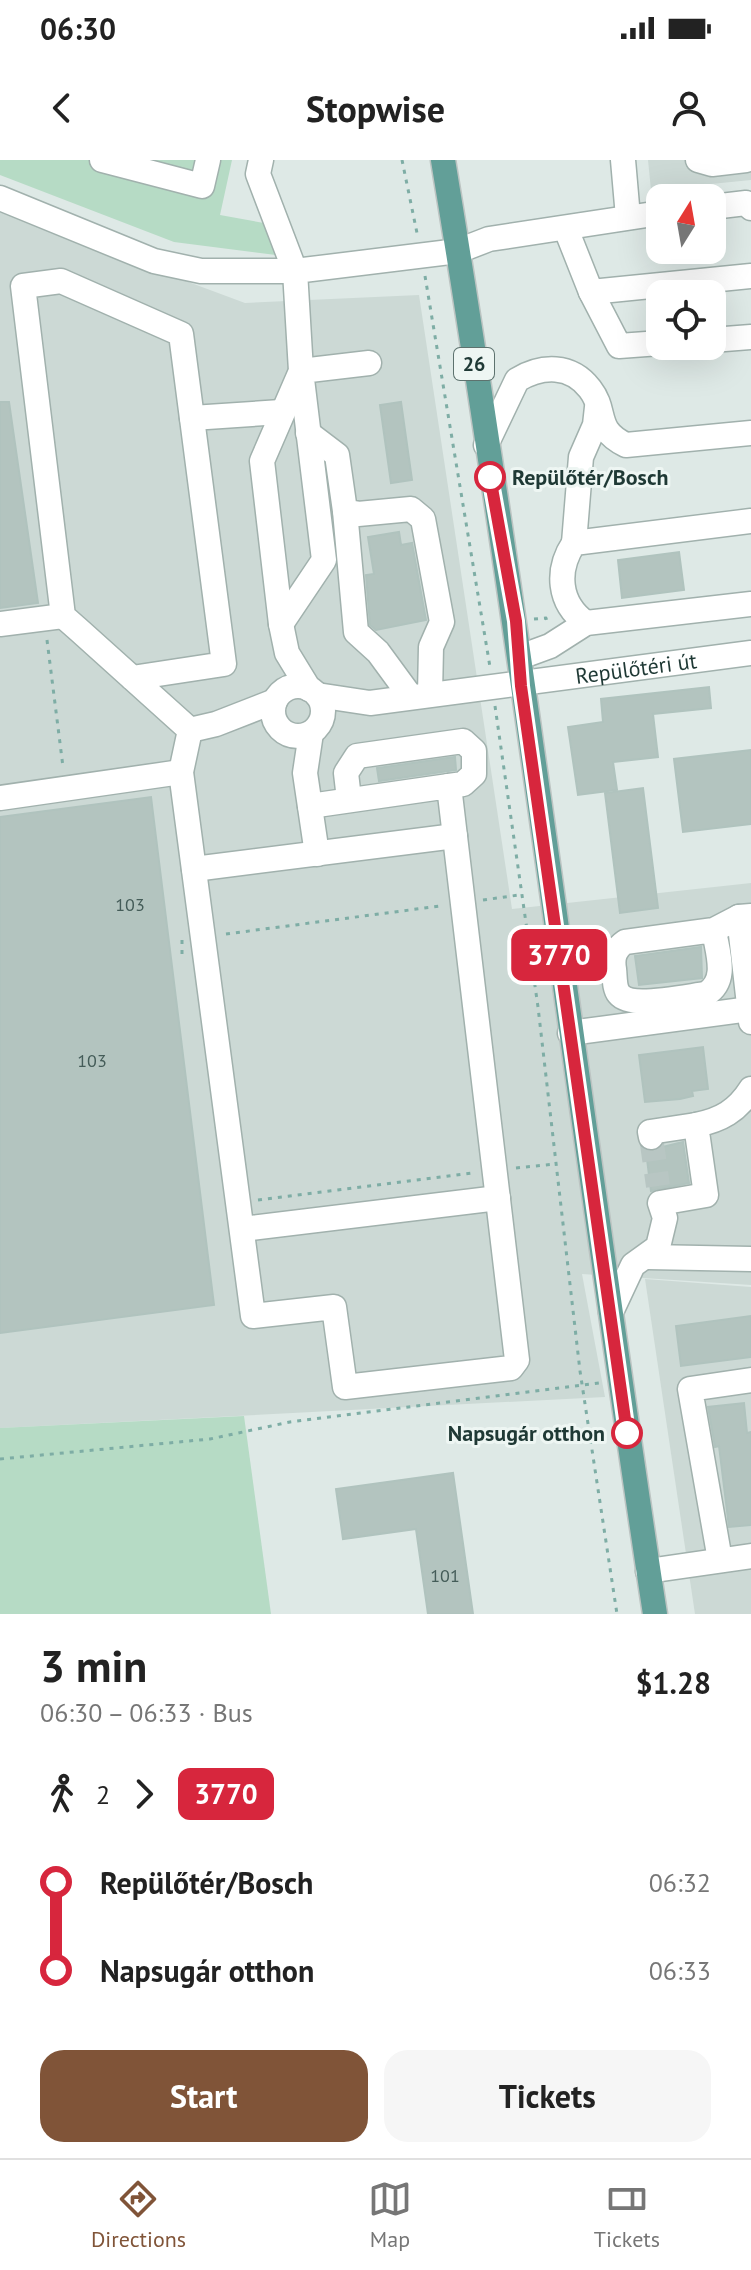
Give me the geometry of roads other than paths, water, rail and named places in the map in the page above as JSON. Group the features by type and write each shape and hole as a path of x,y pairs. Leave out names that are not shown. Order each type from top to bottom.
{"main road":[{"name":"26","path":"443,160 520,657 521,686 619,1381 655,1614"}],"street":[{"path":"102,160 202,186 208,160"},
{"path":"261,160 258,174 295,271 301,371 324,560 281,624"},
{"path":"623,160 628,217"},
{"path":"698,160 712,164 746,160"},
{"path":"0,198 154,261 201,271 295,271 422,256 458,251 489,239 646,215"},
{"path":"726,206 749,205"},
{"path":"566,229 591,292 619,346 646,344"},
{"path":"591,292 751,276"},
{"path":"54,617 23,286 61,281 181,334 224,664 132,678"},
{"path":"726,339 751,337"},
{"path":"301,371 369,363"},
{"path":"486,445 517,380 529,373 561,368 591,390 601,425 614,439 626,445 751,433"},
{"path":"301,371 262,461 287,653 323,708 299,731 292,752 305,773 317,854"},
{"path":"586,623 570,607 561,581 566,554 574,543 581,457 595,425 597,405"},
{"path":"192,418 281,412"},
{"path":"308,433 337,455 356,632 421,696"},
{"path":"345,511 358,514 411,509 423,519 432,582 437,589 442,622 431,647 421,696"},
{"path":"574,543 751,521"},
{"path":"520,657 550,646 586,623 751,604"},
{"path":"0,624 54,617 132,678 190,730"},
{"path":"287,653 273,716 299,731"},
{"name":"Repülőtéri út","path":"370,703 521,686 751,653"},
{"path":"190,730 216,724 276,699 290,688 370,703"},
{"path":"216,724 299,731 370,703"},
{"path":"190,730 181,772 194,869 191,938 238,1203 253,1316 334,1307 342,1382 350,1388 516,1365 449,786"},
{"path":"310,806 463,784 474,774 474,751 463,741 357,756 346,773 349,799"},
{"path":"0,798 181,772"},
{"path":"194,869 455,836"},
{"path":"570,1033 750,1015 745,917 714,930 625,942 617,947 613,962 617,990 621,997 636,1002 706,994 714,989 721,974 714,930"},
{"path":"651,1137 650,1132 719,1121 742,1104 751,1089"},
{"path":"611,1312 633,1265 648,1257 662,1237 665,1218 659,1195 706,1195 696,1125"},
{"path":"242,1229 498,1198"},
{"path":"648,1257 745,1262"},
{"path":"720,1560 690,1389 751,1380"},
{"path":"648,1571 751,1556"}],"tunnel":[{"path":"651,1137 658,1186"}],"place":[{"name":"Repülőtér/Bosch","path":"490,477"},
{"name":"Napsugár otthon","path":"627,1433"}]}
